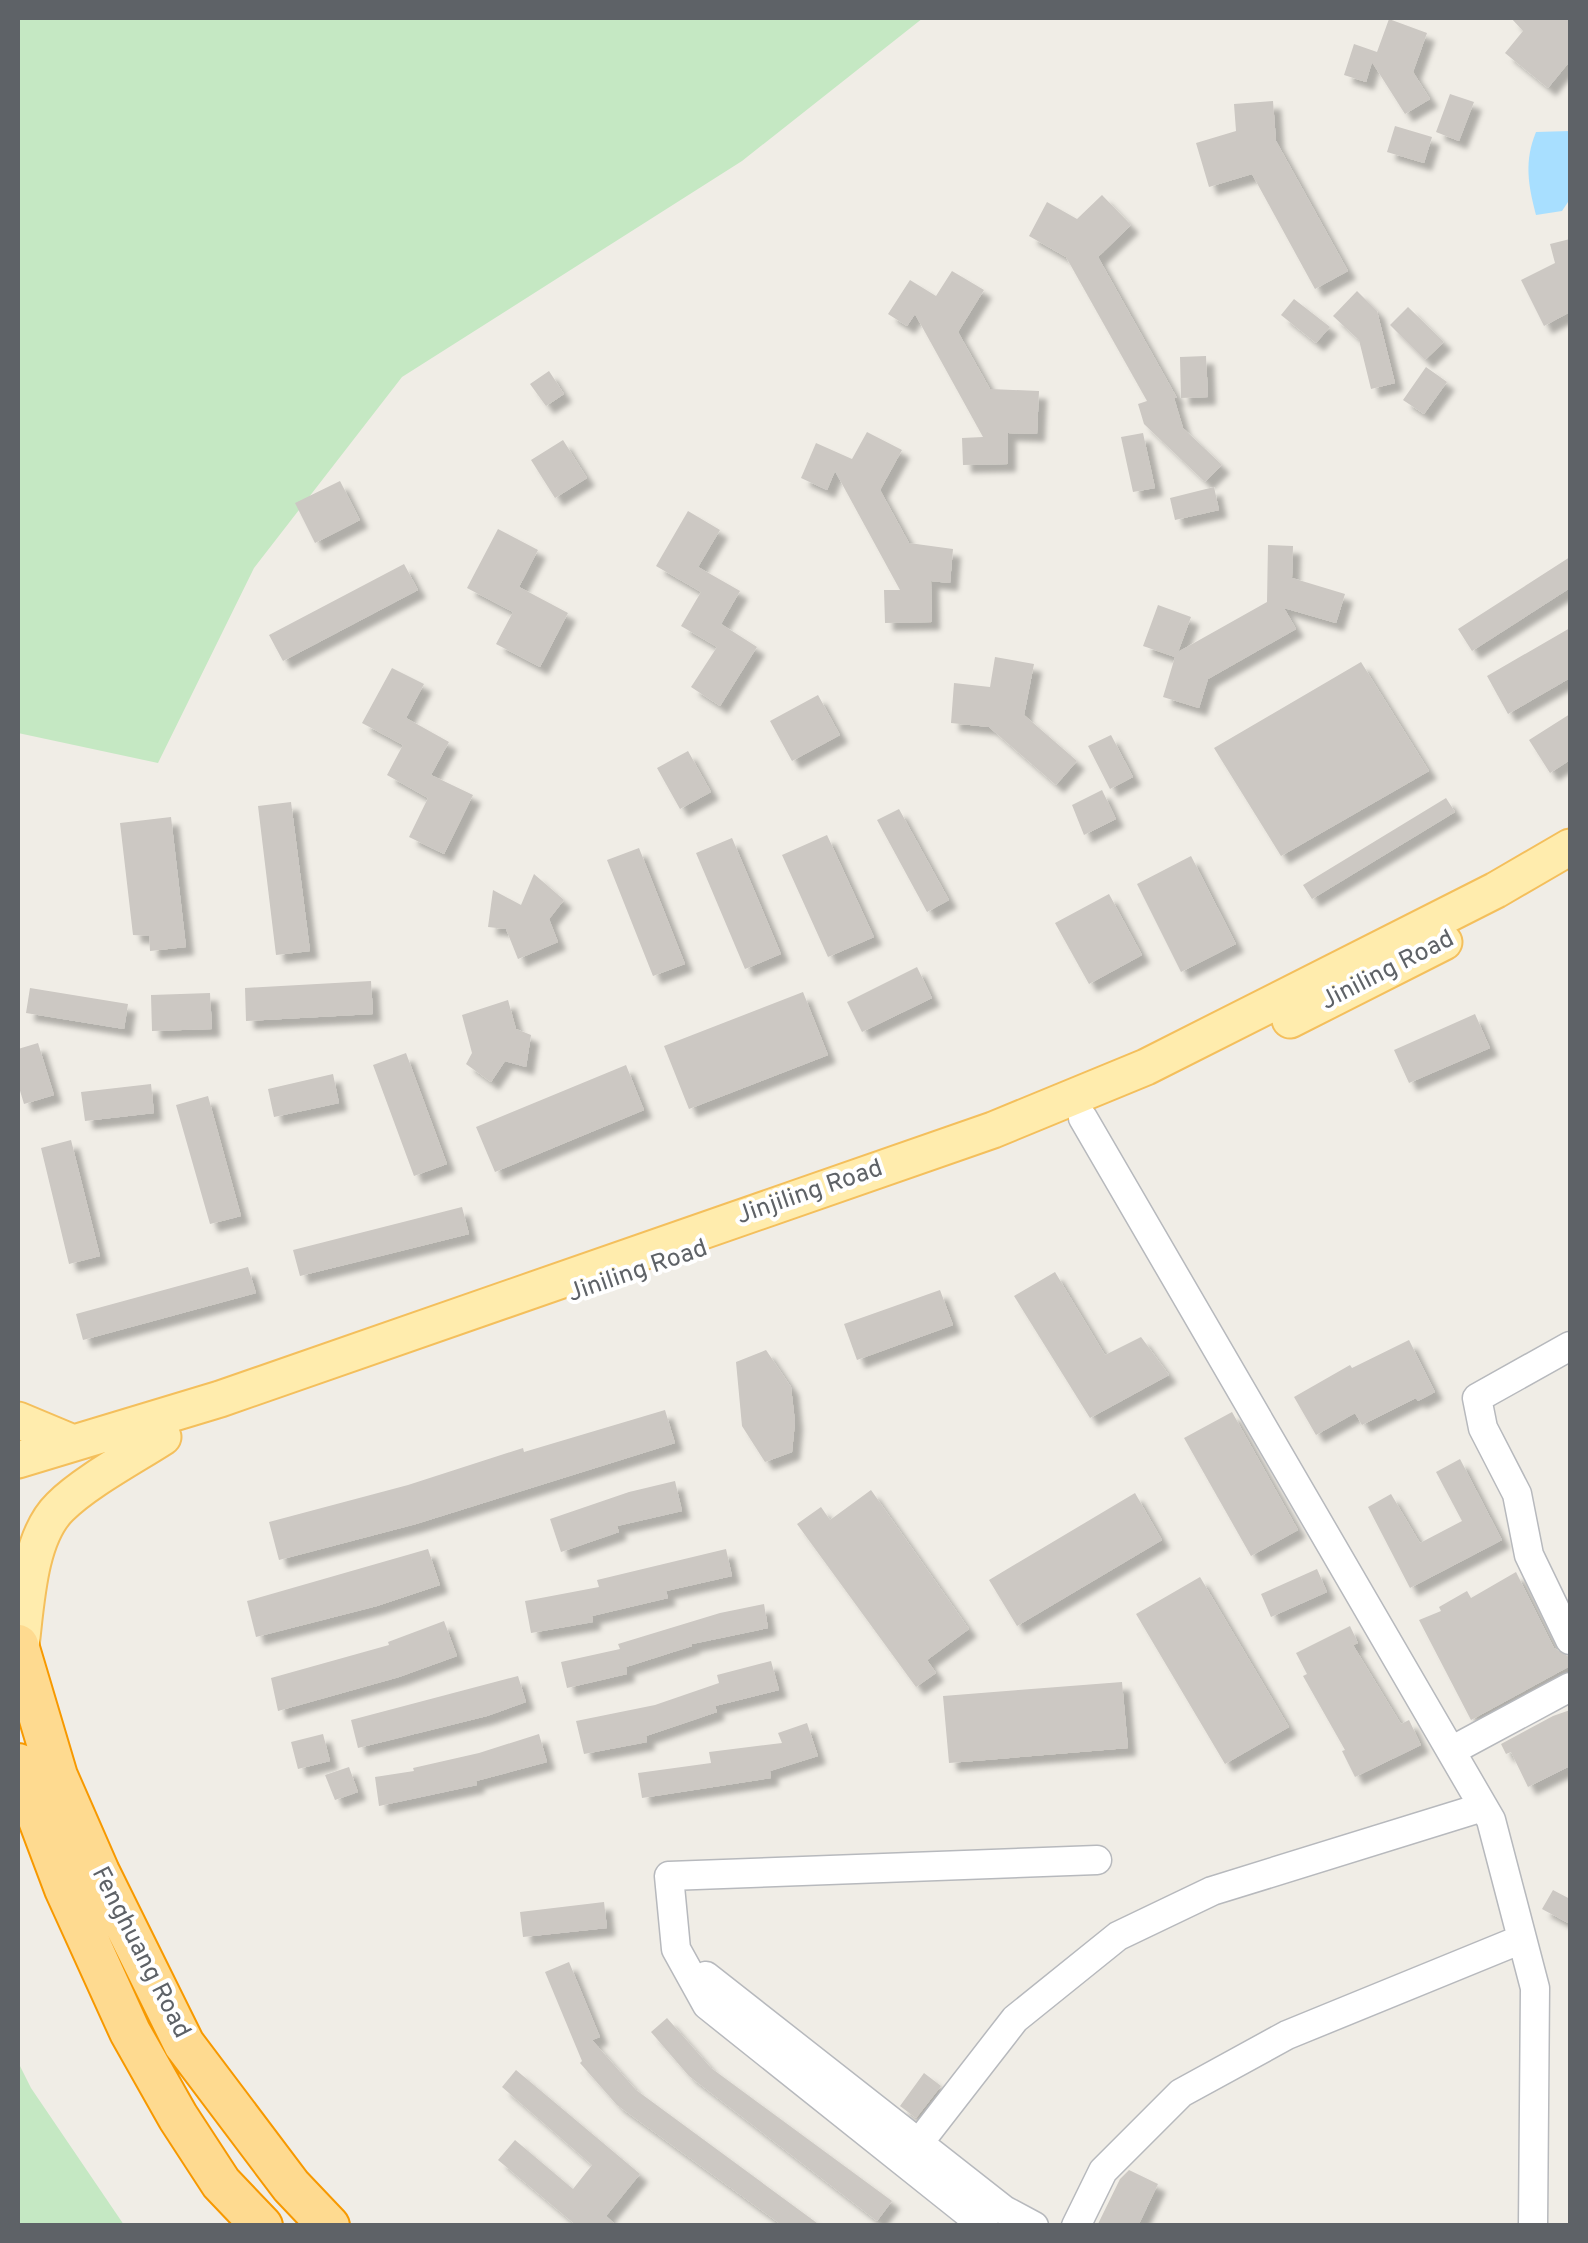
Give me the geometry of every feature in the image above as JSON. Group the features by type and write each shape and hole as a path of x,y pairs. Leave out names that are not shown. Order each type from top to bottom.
{"highway":[{"name":"Fenghuang Road","path":"19,1649 57,1776 98,1872 184,2044 291,2186 328,2226"},
{"name":"Fenghuang Road","path":"18,1764 65,1890 130,2032 221,2183 262,2226"}],"main road":[{"name":"Jinjiling Road","path":"18,1460 220,1399 993,1130 1146,1066 1496,890 1570,847"},
{"name":"Jiniling Road","path":"18,1486 1083,1118 1366,984 1570,874"},
{"path":"18,1420 73,1443"},
{"path":"19,1649 31,1570 59,1507 162,1438"}],"street":[{"path":"1083,1118 1491,1820 1535,1988 1533,2226"},
{"path":"1570,1346 1476,1398 1484,1428 1517,1494 1529,1555 1570,1640"},
{"path":"1451,1751 1570,1687"},
{"path":"912,2153 1015,2019 1118,1936 1212,1891 1483,1807"},
{"path":"1034,2226 912,2153 706,2005 676,1949 669,1876 1097,1860"},
{"path":"1076,2226 1104,2172 1181,2093 1288,2035 1522,1939"},
{"path":"706,1976 912,2153 984,2226"}],"green space":[{"path":"18,18 923,18 742,161 402,377 254,568 158,763 18,733"},
{"path":"18,2062 31,2088 124,2225 18,2225"}],"water":[{"path":"1570,131 1570,199 1562,211 1536,215 1528,173 1536,132"}],"building":[{"path":"1511,18 1570,18 1570,61 1548,88 1505,53 1523,31"},
{"path":"1389,19 1427,33 1413,72 1430,99 1405,114 1372,62 1366,82 1344,75 1354,44 1377,52"},
{"path":"1450,94 1474,102 1459,141 1436,132"},
{"path":"1273,101 1276,141 1348,271 1315,289 1252,174 1209,187 1196,143 1236,131 1234,104"},
{"path":"1395,126 1432,137 1424,163 1387,152"},
{"path":"1102,195 1131,225 1098,257 1177,398 1183,428 1222,465 1205,482 1144,424 1138,404 1147,401 1066,257 1029,236 1047,202 1077,219"},
{"path":"1570,239 1570,312 1544,326 1521,280 1555,263 1550,244"},
{"path":"952,271 984,290 958,332 990,389 1039,391 1037,434 1008,433 1008,464 963,465 962,438 983,437 915,314 907,326 888,314 910,280 936,296"},
{"path":"1357,291 1377,311 1395,383 1371,389 1359,340 1333,316"},
{"path":"1294,299 1330,327 1316,343 1281,315"},
{"path":"1408,307 1444,342 1425,360 1390,325"},
{"path":"1206,356 1208,397 1181,398 1180,357"},
{"path":"1426,367 1447,382 1424,414 1403,400"},
{"path":"549,371 564,394 546,406 530,384"},
{"path":"867,432 902,450 880,490 909,543 953,549 950,583 931,581 932,622 885,623 884,590 900,590 835,471 827,490 801,478 816,443 852,459"},
{"path":"1143,433 1155,488 1133,492 1121,437"},
{"path":"563,440 587,478 555,498 531,460"},
{"path":"340,481 360,520 315,543 295,503"},
{"path":"1214,487 1219,510 1175,520 1170,498"},
{"path":"688,511 720,530 698,567 740,591 721,624 757,647 720,706 691,687 717,647 681,626 701,592 656,566"},
{"path":"498,529 538,550 519,587 568,613 540,667 496,644 513,612 467,588"},
{"path":"1268,545 1293,546 1292,578 1345,594 1336,623 1284,608 1296,629 1208,679 1199,708 1163,697 1175,657 1143,646 1158,605 1191,617 1178,652 1267,602"},
{"path":"1570,557 1570,588 1472,651 1458,629"},
{"path":"404,564 418,590 283,661 269,635"},
{"path":"1570,628 1570,678 1508,714 1487,676"},
{"path":"995,657 1034,664 1024,715 1077,761 1056,785 989,727 951,723 954,683 990,687"},
{"path":"1361,662 1429,771 1281,856 1214,748"},
{"path":"392,668 424,684 406,718 449,742 431,775 473,795 444,854 409,837 428,798 387,775 403,745 362,723"},
{"path":"818,695 840,735 792,761 770,721"},
{"path":"1570,714 1570,760 1550,773 1529,740"},
{"path":"1111,735 1133,777 1110,789 1088,746"},
{"path":"688,751 711,792 680,809 657,768"},
{"path":"1102,790 1116,819 1084,835 1072,805"},
{"path":"1446,798 1455,812 1312,899 1303,885"},
{"path":"291,802 310,951 276,955 258,806"},
{"path":"899,809 949,900 927,912 877,820"},
{"path":"171,817 186,947 150,951 149,936 133,935 120,823"},
{"path":"827,835 874,937 828,957 782,855"},
{"path":"732,838 781,954 745,969 696,853"},
{"path":"639,848 685,964 653,976 607,860"},
{"path":"1191,856 1236,944 1181,972 1137,884"},
{"path":"534,874 564,900 549,919 558,942 518,959 506,929 488,927 493,890 521,905"},
{"path":"1109,894 1142,955 1089,984 1055,923"},
{"path":"917,967 932,998 862,1032 847,1002"},
{"path":"371,981 373,1014 246,1021 245,988"},
{"path":"30,988 128,1004 124,1029 26,1013"},
{"path":"803,992 828,1055 689,1109 664,1046"},
{"path":"210,993 212,1029 152,1031 151,995"},
{"path":"508,1000 516,1029 531,1035 526,1067 505,1061 491,1082 466,1064 472,1053 462,1015"},
{"path":"1475,1014 1490,1048 1409,1083 1394,1050"},
{"path":"38,1043 54,1095 24,1104 18,1084 18,1049"},
{"path":"406,1053 447,1164 414,1176 373,1065"},
{"path":"626,1065 644,1110 495,1172 476,1127"},
{"path":"333,1074 339,1103 274,1117 268,1089"},
{"path":"151,1084 154,1113 85,1121 81,1092"},
{"path":"208,1096 241,1216 210,1224 176,1105"},
{"path":"71,1140 100,1256 69,1264 41,1148"},
{"path":"462,1207 469,1234 300,1276 293,1250"},
{"path":"248,1267 256,1293 83,1340 76,1314"},
{"path":"1055,1272 1105,1355 1141,1337 1169,1375 1090,1418 1014,1296"},
{"path":"940,1290 953,1325 857,1360 844,1324"},
{"path":"1409,1340 1435,1392 1362,1425 1355,1413 1316,1435 1294,1397 1350,1365 1352,1368"},
{"path":"766,1350 791,1387 795,1422 792,1452 765,1462 742,1426 736,1362"},
{"path":"665,1410 675,1443 416,1524 279,1560 269,1522"},
{"path":"1232,1412 1298,1530 1251,1556 1184,1438"},
{"path":"1460,1459 1502,1540 1410,1588 1368,1507 1391,1494 1420,1543 1462,1521 1436,1472"},
{"path":"675,1481 682,1511 617,1526 619,1532 561,1552 550,1519"},
{"path":"871,1490 969,1629 927,1660 936,1673 916,1687 797,1524 821,1507 830,1520"},
{"path":"1135,1493 1162,1540 1017,1626 989,1580"},
{"path":"428,1549 440,1585 377,1606 256,1637 247,1601"},
{"path":"726,1549 732,1576 666,1591 668,1598 592,1616 593,1622 531,1633 525,1601 599,1587 597,1580"},
{"path":"1317,1569 1327,1592 1271,1617 1261,1594"},
{"path":"1516,1572 1554,1648 1569,1657 1570,1666 1471,1720 1419,1620 1441,1611 1439,1607 1467,1591 1471,1598"},
{"path":"1200,1577 1289,1727 1225,1764 1136,1614"},
{"path":"764,1604 768,1628 692,1644 626,1667 627,1674 567,1688 561,1662 620,1649 618,1644"},
{"path":"444,1621 457,1656 399,1677 278,1711 271,1678 389,1645 388,1642"},
{"path":"1350,1626 1358,1643 1353,1645 1401,1724 1409,1720 1421,1745 1355,1777 1342,1751 1345,1750 1303,1676 1307,1674 1296,1653"},
{"path":"771,1661 779,1690 715,1706 717,1712 646,1736 647,1742 584,1754 576,1721 655,1705 719,1683 717,1675"},
{"path":"518,1676 526,1702 487,1716 358,1748 351,1720"},
{"path":"1122,1682 1128,1748 949,1763 943,1696"},
{"path":"1570,1710 1570,1766 1528,1787 1511,1752 1506,1754 1501,1744"},
{"path":"807,1723 818,1756 770,1771 771,1778 642,1798 638,1773 711,1763 709,1752 782,1743 778,1733"},
{"path":"323,1734 330,1761 298,1769 291,1742"},
{"path":"539,1734 547,1762 476,1781 477,1785 379,1806 375,1777 414,1771 413,1768"},
{"path":"349,1767 358,1792 335,1800 325,1775"},
{"path":"1553,1890 1570,1899 1570,1924 1542,1909"},
{"path":"604,1902 607,1928 523,1937 520,1912"},
{"path":"569,1962 600,2037 592,2040 636,2090 821,2226 783,2226 617,2105 580,2063 545,1972"},
{"path":"667,2018 711,2068 892,2201 877,2221 689,2076 651,2032"},
{"path":"516,2070 640,2174 606,2216 617,2226 577,2226 498,2160 515,2140 573,2189 592,2165 502,2087"},
{"path":"924,2073 941,2086 916,2118 900,2106"},
{"path":"1129,2170 1158,2184 1138,2226 1097,2226 1120,2179"}]}
